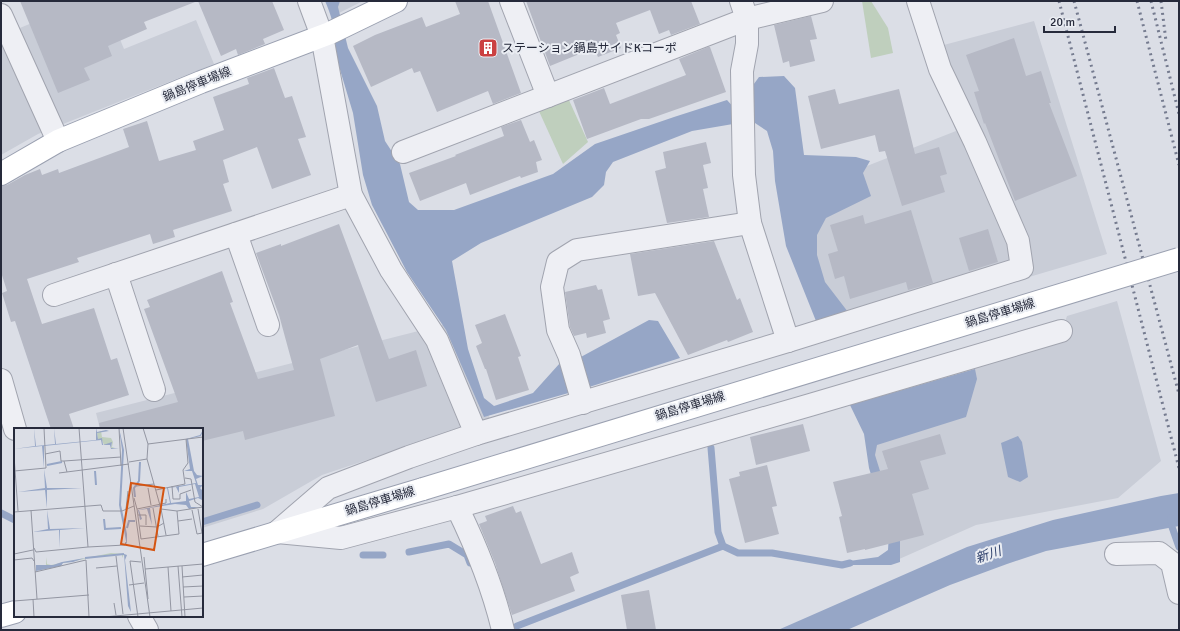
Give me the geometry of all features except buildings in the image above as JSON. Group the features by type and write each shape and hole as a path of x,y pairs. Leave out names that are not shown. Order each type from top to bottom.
{"main road":[{"name":"鍋島停車場線","path":"1,174 58,141 201,82 334,32 396,1"},
{"name":"鍋島停車場線","path":"203,555 1179,259"},
{"path":"1,616 14,612"}],"street":[{"path":"309,1 334,32 351,195 391,270 437,340 476,434"},
{"path":"511,1 548,96"},
{"path":"403,152 548,96 744,10 822,1"},
{"path":"277,532 328,488 409,457 582,400 788,341 1022,268 1018,241 975,142 940,69 918,1"},
{"path":"744,10 747,44 742,71 744,175 750,223 788,341"},
{"path":"1,15 58,141"},
{"path":"54,295 351,195"},
{"path":"582,400 569,354 558,330 552,287 558,262 576,250 750,223"},
{"path":"236,234 268,324"},
{"path":"116,274 154,390"},
{"path":"277,532 341,538 458,507 810,406 1061,331"},
{"path":"1,380 15,428"},
{"path":"458,507 498,609 503,630"},
{"path":"1116,554 1159,552 1172,563 1179,593"},
{"path":"140,617 147,630"}],"shaded area":[{"path":"85,1 104,1 124,49 196,20 214,64 38,134 1,155 1,23 15,30"},
{"path":"333,1 363,1 337,14"},
{"path":"1034,21 1107,254 1029,277 996,270 833,318 810,265 811,188 956,131 925,50"},
{"path":"1117,301 1161,461 1118,498 976,525 897,560 860,398 1058,342 1067,316"},
{"path":"450,323 490,419 322,475 263,509 203,528 203,428 100,428 96,413"}],"green space":[{"path":"862,1 871,1 888,28 893,53 871,58"},
{"path":"568,98 588,142 563,164 538,109"}],"water":[{"path":"325,1 340,1 338,7 348,48 377,106 385,141 400,164 409,202 418,210 454,210 553,174 595,144 727,100 736,110 733,124 692,131 613,162 606,172 604,185 592,197 481,243 452,261 468,349 484,398 494,406 533,393 560,363 579,358 649,320 658,321 680,358 586,388 484,417 446,330 407,272 372,205 363,175 353,113 335,53 333,26"},
{"path":"784,76 795,88 804,155 856,157 870,161 863,173 871,196 826,218 817,235 817,255 825,282 848,312 816,321 786,246 775,181 773,151 767,131 752,121 751,88 759,77"},
{"path":"975,369 977,379 966,417 877,445 875,455 900,535 900,562 891,565 842,565 842,562 878,557 888,550 889,533 869,468 864,434 850,405"},
{"path":"1018,436 1022,442 1028,477 1020,482 1008,477 1001,443"},
{"name":"新川","path":"1179,493 1179,526 1046,551 950,585 847,630 778,630 967,547 1053,520"}],"waterway":[{"path":"711,448 718,532 723,546 738,553 772,553 842,565 850,563"},
{"path":"203,522 257,505"},
{"path":"1,513 14,520"},
{"path":"1171,518 1172,527 1179,547"},
{"path":"409,552 449,544 467,555 470,563"},
{"path":"517,626 723,546"},
{"path":"363,555 383,555"}],"railway":[{"path":"1059,1 1179,468"},
{"path":"1074,1 1179,394"},
{"path":"1137,1 1179,165"},
{"path":"1151,1 1179,114"},
{"path":"1161,1 1166,41"}],"place":[{"name":"ステーション鍋島サイドKコーポ","path":"488,48"}]}
